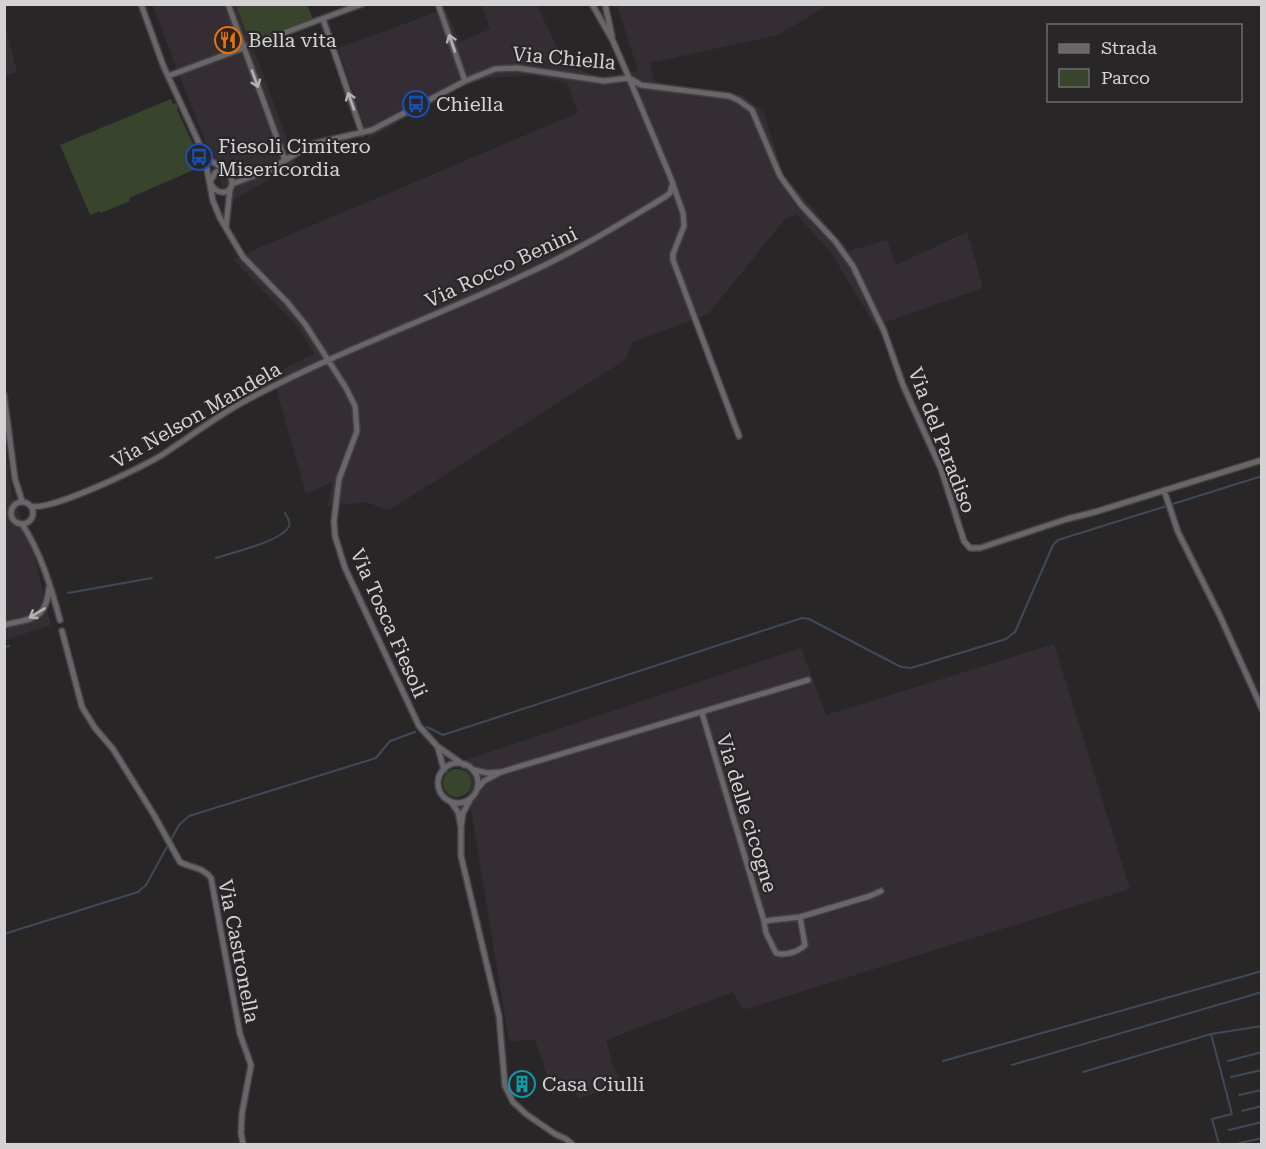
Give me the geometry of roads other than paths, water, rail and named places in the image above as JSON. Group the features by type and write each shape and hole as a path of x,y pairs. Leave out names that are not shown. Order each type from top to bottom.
{"street":[{"name":"Via Tosca Fiesoli","path":"141,4 168,76 204,156 216,210 243,257 297,314 351,397 358,423 356,439 343,468 336,494 334,521 339,551 414,717 437,746 451,758 471,768"},
{"path":"228,4 285,160"},
{"path":"168,76 363,4"},
{"path":"438,4 465,81"},
{"path":"592,4 613,41 629,78"},
{"path":"605,4 613,41"},
{"path":"323,19 362,133"},
{"name":"Via Chiella","path":"231,187 248,177 264,172 301,149 322,140 362,133 384,125 488,71 505,68 549,71 604,81 629,78 673,183 683,213 684,226 673,254 673,260 739,436"},
{"name":"Via del Paradiso","path":"629,78 641,84 729,96 752,110 770,155 785,183 802,206 844,252 853,266 884,331 903,385 941,469 966,545 980,548 1164,490"},
{"path":"204,156 228,172 232,178 226,228"},
{"path":"231,187 224,192 218,192 212,188 210,178 216,172 223,171 248,177"},
{"name":"Via Rocco Benini","path":"329,361 542,267 666,197 673,183"},
{"name":"Via Nelson Mandela","path":"31,506 37,508 86,491 156,459 226,412 288,379 329,361"},
{"path":"4,395 15,479 22,501 31,506 32,539"},
{"path":"1262,460 1164,490 1172,515 1262,709"},
{"path":"10,515 19,494"},
{"path":"22,501 4,508 14,522 22,524 32,539 50,584 60,620"},
{"name":"Via Nelson Mandela","path":"32,516 44,506"},
{"path":"22,524 32,516"},
{"path":"4,625 42,613 48,604 50,584"},
{"name":"Via Castronella","path":"62,631 82,707 95,728 113,749 180,862 208,873 211,878 216,895 240,1034 251,1065 242,1113 243,1144"},
{"name":"Via delle cicogne","path":"477,789 484,781 501,772 808,680"},
{"name":"Via delle cicogne","path":"702,713 766,933 771,948 776,953 801,949 805,945 800,917"},
{"name":"Via Tosca Fiesoli","path":"437,746 444,770 440,775 439,785 443,796 458,812 461,827"},
{"path":"444,770 453,764 464,765"},
{"path":"471,768 478,781 477,789"},
{"name":"Via delle cicogne","path":"471,768 482,773 501,772"},
{"name":"Via Tosca Fiesoli","path":"477,789 465,808 461,827 460,856 486,955 499,1016 505,1086 513,1102 526,1114 572,1144"},
{"path":"450,801 459,803 471,799"},
{"path":"764,921 800,917 862,899 881,891"}],"waterway":[{"path":"427,727 443,735 802,618 809,619 901,667 911,668 1006,639 1015,632 1053,545 1058,540 1262,476"},
{"path":"216,558 277,537 289,526 285,513"},
{"path":"68,593 152,578"},
{"path":"4,647 9,646"},
{"path":"4,934 138,892 146,885 179,825 189,816 376,758 390,741 415,732"},
{"path":"943,1061 1262,971"},
{"path":"1012,1065 1262,992"},
{"path":"1083,1072 1211,1034 1262,1026"},
{"path":"1211,1034 1232,1114 1212,1119 1219,1144"},
{"path":"1228,1061 1262,1052"},
{"path":"1231,1077 1262,1070"},
{"path":"1239,1095 1262,1090"},
{"path":"1242,1111 1262,1106"},
{"path":"1229,1130 1262,1122"},
{"path":"1236,1144 1262,1138"}],"place":[{"name":"Bella vita","path":"228,40"},
{"name":"Chiella","path":"416,104"},
{"name":"Fiesoli Cimitero Misericordia","path":"199,157"},
{"name":"Casa Ciulli","path":"522,1084"}]}
